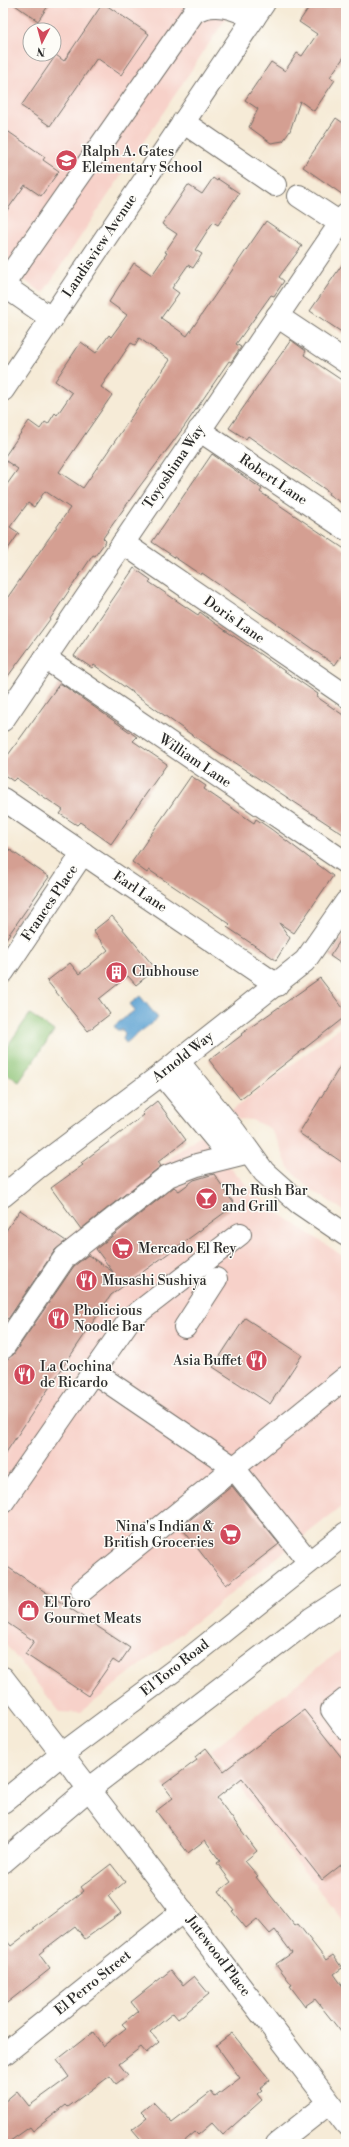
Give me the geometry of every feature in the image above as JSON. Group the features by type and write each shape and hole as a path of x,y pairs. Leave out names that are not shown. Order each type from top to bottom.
{"street":[{"path":"52,319 3,285 194,12 201,8 222,6 259,11"},
{"name":"Landisview Avenue","path":"3,390 259,11"},
{"path":"183,122 275,185"},
{"path":"299,196 343,219"},
{"name":"Toyoshima Way","path":"3,720 343,219"},
{"path":"277,316 346,362"},
{"name":"Robert Lane","path":"199,430 346,529"},
{"name":"Doris Lane","path":"123,543 346,696"},
{"name":"William Lane","path":"45,658 346,863"},
{"name":"Earl Lane","path":"3,799 277,985"},
{"name":"Frances Place","path":"3,972 83,853"},
{"name":"Arnold Way","path":"4,1194 277,985 305,961 346,902"},
{"path":"170,1068 219,1143 249,1152 264,1172 281,1189 324,1221 346,1235"},
{"path":"3,1348 65,1257 168,1176 197,1165 249,1152"},
{"path":"3,1502 92,1371 130,1319 240,1234"},
{"path":"186,1327 216,1279"},
{"path":"92,1371 233,1466 308,1562"},
{"path":"82,1590 233,1466 345,1381"},
{"name":"El Toro Road","path":"3,1802 62,1754 180,1666 346,1533"},
{"path":"3,1862 89,1789 312,1618 346,1596"},
{"name":"Jutewood Place","path":"3,1678 346,2124"},
{"path":"346,1699 332,1710 346,1729"},
{"name":"El Perro Street","path":"3,2055 183,1911"},
{"path":"277,2144 329,2103"}],"shaded area":[{"name":"Ralph A. Gates Elementary School","path":"3,3 236,3 43,293 3,266"},
{"path":"346,1023 346,1212 309,1188 288,1167 278,1141 269,1128 252,1120 239,1119 230,1112"},
{"path":"200,1135 251,1190 280,1214 346,1258 346,1503 80,1713 60,1712 3,1641 3,1326 55,1247"},
{"path":"346,1646 346,1925 211,1750"}],"green space":[{"path":"30,1014 54,1031 19,1082 3,1071 3,1052"}],"water":[{"path":"140,996 158,1018 126,1043 123,1039 125,1033 122,1030 117,1030 114,1026 135,1010 130,1004"}],"building":[{"path":"12,3 50,3 38,21"},
{"path":"103,3 149,34 121,75 97,58 50,126 21,106 51,62 62,62 62,60 64,61"},
{"path":"312,3 346,3 346,54 330,77 335,80 314,111 300,101 290,131 283,141 271,143 249,127 258,109 245,100 271,62 285,71 297,53 302,56 317,34 299,22"},
{"path":"336,118 346,125 346,197 303,167"},
{"path":"3,128 45,157 43,160 59,171 41,196 25,185 3,216"},
{"path":"213,178 217,181 218,179 239,193 218,225 213,222 195,250 202,254 193,268 188,265 172,288 179,293 161,318 187,336 266,221 302,246 279,277 284,281 274,296 271,295 236,344 241,347 231,362 229,361 184,427 137,490 103,538 106,541 95,556 93,555 48,622 3,683 3,604 70,508 45,491 34,507 28,503 10,527 19,533 3,556 3,490 18,469 3,459 29,421 40,429 45,422 48,424 55,413 57,415 72,393 55,381 81,342 96,353 109,335 111,337 127,315 109,302 134,263 152,275 167,253 165,252 177,234 162,224 188,185 202,194","holes":["139,338 170,360 83,488 59,472 112,395 101,387 131,343 135,345"]},
{"path":"346,259 346,335 310,311"},
{"path":"291,340 306,351 304,355 346,383 346,506 328,494 329,492 248,436 246,439 229,428"},
{"path":"212,454 262,489 260,492 346,550 346,649 335,665 202,573 201,575 152,542"},
{"path":"134,568 151,580 149,582 198,615 200,612 318,694 317,697 346,717 346,836 189,733 94,665 92,668 74,656"},
{"path":"60,683 137,737 133,741 167,764 111,844 80,822 77,825 60,814 63,810 16,778 13,781 3,774 3,762"},
{"path":"191,776 206,786 204,789 254,823 256,819 271,829 333,876 294,933 279,923 290,938 276,960 227,927 230,924 149,870 147,873 132,862"},
{"path":"3,845 49,877 3,943"},
{"name":"Clubhouse","path":"112,916 156,969 136,985 128,976 99,999 110,1014 88,1031 47,981 70,963 79,974 108,950 93,931"},
{"path":"346,932 346,967 330,956"},
{"path":"320,978 346,1012 346,1016 240,1099 209,1060 242,1035 241,1034"},
{"path":"346,1057 346,1165 299,1133"},
{"path":"157,1101 186,1140 158,1162 161,1166 81,1229 51,1188 83,1165 81,1163 144,1115 142,1113"},
{"path":"214,1174 235,1205 111,1295 3,1457 3,1360 13,1355 74,1266 88,1255 113,1272 96,1249 174,1187 179,1191 194,1180"},
{"path":"20,1210 66,1241 55,1250 8,1319 3,1316 3,1235"},
{"name":"Asia Buffet","path":"245,1318 302,1355 270,1404 213,1367"},
{"name":"Nina's Indian & British Groceries","path":"232,1486 279,1544 226,1585 181,1527"},
{"path":"3,1564 130,1648 119,1664 113,1660 88,1696 25,1654 34,1641 3,1620"},
{"path":"304,1710 346,1763 346,1861 322,1880 242,1778 217,1798 257,1851 245,1861 258,1876 256,1877 295,1926 298,1924 326,1960 333,1955 342,1968 334,1974 346,1991 346,2038 315,1999 305,2006 290,1986 292,1985 276,1964 292,1953 275,1930 270,1934 257,1919 246,1928 232,1911 234,1910 219,1891 231,1882 217,1863 220,1861 205,1840 188,1853 156,1811 173,1798 163,1785 197,1760 195,1757 206,1748 224,1771"},
{"path":"111,1864 125,1882 108,1896 121,1913 85,1939 75,1926 50,1945 39,1954 50,1969 3,2006 3,1936 11,1946 84,1891 81,1887"},
{"path":"171,1970 183,1985 194,1976 209,1994 178,2019 173,2013 150,2032 159,2042 146,2053 141,2047 119,2064 128,2075 116,2084 110,2076 68,2107 66,2105 33,2131 30,2127 6,2144 3,2144 3,2103 17,2091 29,2106 69,2077 57,2060 93,2032 103,2046 126,2028 122,2024 138,2011 131,2002"},
{"path":"232,2033 270,2080 260,2088 262,2090 257,2094 262,2100 223,2135 212,2123 198,2135 195,2132 181,2144 144,2144 132,2130 147,2118 141,2112 153,2102 172,2122 211,2092 215,2097 240,2078 216,2045"}],"place":[{"name":"Ralph A. Gates Elementary School","path":"67,160"},
{"name":"Clubhouse","path":"117,972"},
{"name":"The Rush Bar and Grill","path":"206,1199"},
{"name":"Mercado El Rey","path":"122,1249"},
{"name":"Musashi Sushiya","path":"86,1281"},
{"name":"Pholicious Noodle Bar","path":"59,1319"},
{"name":"Asia Buffet","path":"257,1361"},
{"name":"La Cochina de Ricardo","path":"25,1375"},
{"name":"Nina's Indian & British Groceries","path":"230,1535"},
{"name":"El Toro Gourmet Meats","path":"28,1611"}]}
